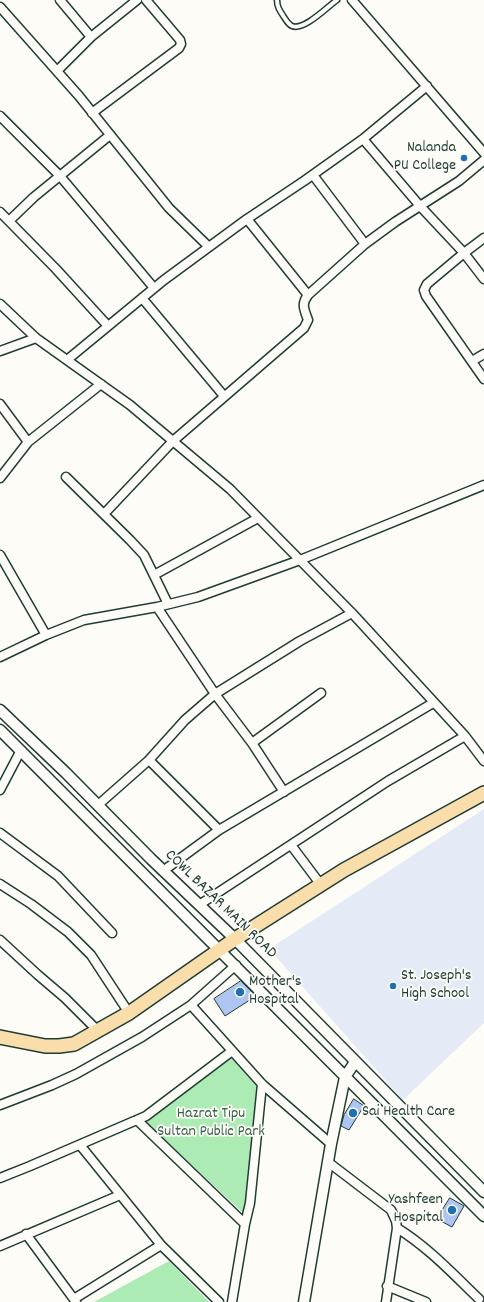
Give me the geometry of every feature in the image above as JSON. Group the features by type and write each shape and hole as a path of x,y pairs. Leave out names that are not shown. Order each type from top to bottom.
{"main road":[{"path":"0,1037 45,1046 74,1044 128,1013 235,939 344,870 484,792"}],"street":[{"path":"60,0 91,37"},
{"path":"57,71 91,37 137,0"},
{"path":"92,112 179,48 181,44 180,40 146,0"},
{"path":"352,0 483,148"},
{"path":"0,7 92,112 169,208 209,248"},
{"path":"67,360 154,288 247,219 313,175 363,139 427,86"},
{"path":"0,116 60,176 154,288"},
{"path":"9,222 34,197 110,135"},
{"path":"363,139 420,206 464,253 484,279"},
{"path":"104,514 173,441 307,325 308,320 303,306 304,300 308,294 365,244 459,181 484,160"},
{"path":"313,175 365,244"},
{"path":"0,212 56,268 108,326"},
{"path":"247,219 308,294"},
{"path":"484,238 427,284 424,290 426,296 484,379"},
{"path":"142,298 224,396"},
{"path":"0,304 36,338 130,405 230,489 352,613 465,736 484,761"},
{"path":"0,351 36,338"},
{"path":"472,361 484,354"},
{"path":"0,478 28,442 101,384"},
{"path":"0,404 28,442"},
{"path":"66,477 144,555 168,604"},
{"path":"0,657 46,635 84,620 157,607 198,597 300,560 484,485"},
{"path":"154,575 258,518"},
{"path":"0,555 46,635"},
{"path":"157,607 215,694 252,743 284,792"},
{"path":"98,805 149,760 185,720 215,694 300,641 352,613"},
{"path":"252,743 321,693"},
{"path":"163,871 219,830 433,702"},
{"name":"COWL BAZAR MAIN ROAD","path":"0,710 98,805 163,871 235,939 484,1192"},
{"name":"COWL BAZAR MAIN ROAD","path":"0,730 236,965 484,1216"},
{"path":"199,905 388,781 465,736"},
{"path":"0,790 20,750"},
{"path":"149,760 219,830"},
{"path":"0,833 58,876 112,933"},
{"path":"291,845 321,885"},
{"path":"0,884 31,904 68,932 92,955 128,1013"},
{"path":"0,940 65,998 98,1031"},
{"path":"0,1105 76,1074 142,1037 191,1005 236,965"},
{"path":"191,1005 262,1084 332,1144"},
{"path":"0,1178 146,1116 232,1051"},
{"path":"304,1302 328,1162 345,1077 356,1062"},
{"path":"232,1302 250,1203 262,1084"},
{"path":"137,1120 245,1224"},
{"path":"80,1145 161,1244 219,1302"},
{"path":"328,1162 391,1210 396,1221 396,1241 387,1286 386,1302"},
{"path":"0,1246 120,1195"},
{"path":"396,1228 411,1237 480,1298"},
{"path":"26,1234 75,1301 161,1244"},
{"path":"387,1286 426,1302"}],"lane":[{"path":"276,0 277,6 287,22 293,26 307,24 337,0"}],"shaded area":[{"name":"St. Joseph's High School","path":"484,809 484,1023 403,1100 269,949"}],"green space":[{"name":"Hazrat Tipu Sultan Public Park","path":"230,1057 257,1087 246,1199 243,1213 145,1121"},
{"path":"169,1261 209,1302 94,1302"}],"building":[{"path":"241,981 256,996 225,1016 214,999"},
{"path":"354,1099 364,1106 349,1130 341,1126 344,1115"},
{"path":"450,1198 464,1206 452,1227 437,1219"}],"place":[{"name":"Nalanda PU College","path":"464,158"},
{"name":"St. Joseph's High School","path":"393,986"},
{"name":"Mother's Hospital","path":"240,992"},
{"name":"Sai Health Care","path":"353,1113"},
{"name":"Yashfeen Hospital","path":"452,1210"}]}
